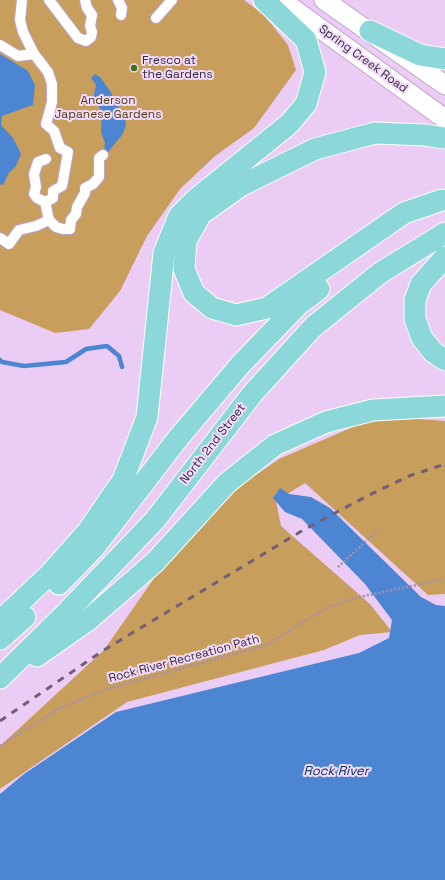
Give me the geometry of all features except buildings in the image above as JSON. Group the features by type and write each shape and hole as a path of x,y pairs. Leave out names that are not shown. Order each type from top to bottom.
{"main road":[{"path":"0,621 49,574 88,531 123,480 147,417 164,253 179,216 196,199 289,124 306,104 315,72 306,40 264,0"},
{"name":"Spring Creek Road","path":"281,0 445,119"},
{"path":"324,0 445,85"},
{"path":"370,31 420,55 445,59"},
{"path":"444,200 404,213 267,308 236,315 212,308 194,293 184,269 186,241 201,214 242,184 315,149 375,133 425,135 445,138"},
{"path":"0,639 33,610 94,549 179,437 241,364 299,304 403,227 444,200"},
{"name":"North 2nd Street","path":"0,678 64,615 155,520 253,393 313,326 380,273 445,233"},
{"path":"445,257 421,284 415,300 415,319 422,338 433,352 445,360"},
{"path":"0,682 87,621 155,562 227,483 275,446 326,422 372,410 445,406"}],"street":[{"path":"22,0 20,20 23,32 34,54 48,72 52,84 52,102 46,124 54,132 60,148 68,152 62,186 53,191 52,198 45,202"},
{"path":"49,0 78,38 86,41 92,32 90,26 92,15 87,8 85,0"},
{"path":"118,0 122,8 121,15"},
{"path":"156,18 172,0"},
{"path":"0,45 18,56 34,54"},
{"path":"45,202 49,220 56,227 63,230 70,229 71,220 76,214 76,207 85,193 85,188 93,184 99,177 99,158 102,155"},
{"path":"45,202 36,198 34,194 36,187 34,174 38,162 46,159"},
{"path":"0,238 9,244 19,230 36,226 49,220"}],"path":[{"path":"338,567 377,531"},
{"name":"Rock River Recreation Path","path":"0,746 58,709 104,690 266,645 330,606 355,598 436,582 445,578"}],"green space":[{"name":"Anderson Japanese Gardens","path":"0,0 244,0 264,15 288,45 296,70 254,128 215,156 180,189 147,236 120,291 89,329 55,333 0,310"},
{"path":"419,419 445,421 445,594 428,595 305,483 276,501 281,526 370,604 392,632 360,635 324,650 127,702 0,789 0,746 104,650 162,567 237,488 279,459 369,420"}],"water":[{"path":"0,54 28,71 35,85 33,105 2,116 1,125 13,138 21,154 16,166 9,173 3,185 0,184"},
{"path":"95,74 100,77 110,91 125,118 126,126 122,135 108,152 104,151 105,143 101,132 102,111 98,106 92,103 96,85 91,78"},
{"name":"Rock River","path":"280,488 289,494 311,497 330,508 421,597 436,605 445,606 445,880 0,880 0,794 24,774 116,712 359,653 389,638 392,620 365,584 302,519 285,512 273,498"}],"waterway":[{"path":"0,360 2,362 24,366 66,362 86,349 107,346 119,356 122,367"}],"railway":[{"path":"0,721 104,650 305,529 369,495 409,476 445,464"}],"place":[{"name":"Fresco at the Gardens","path":"134,68"}]}
